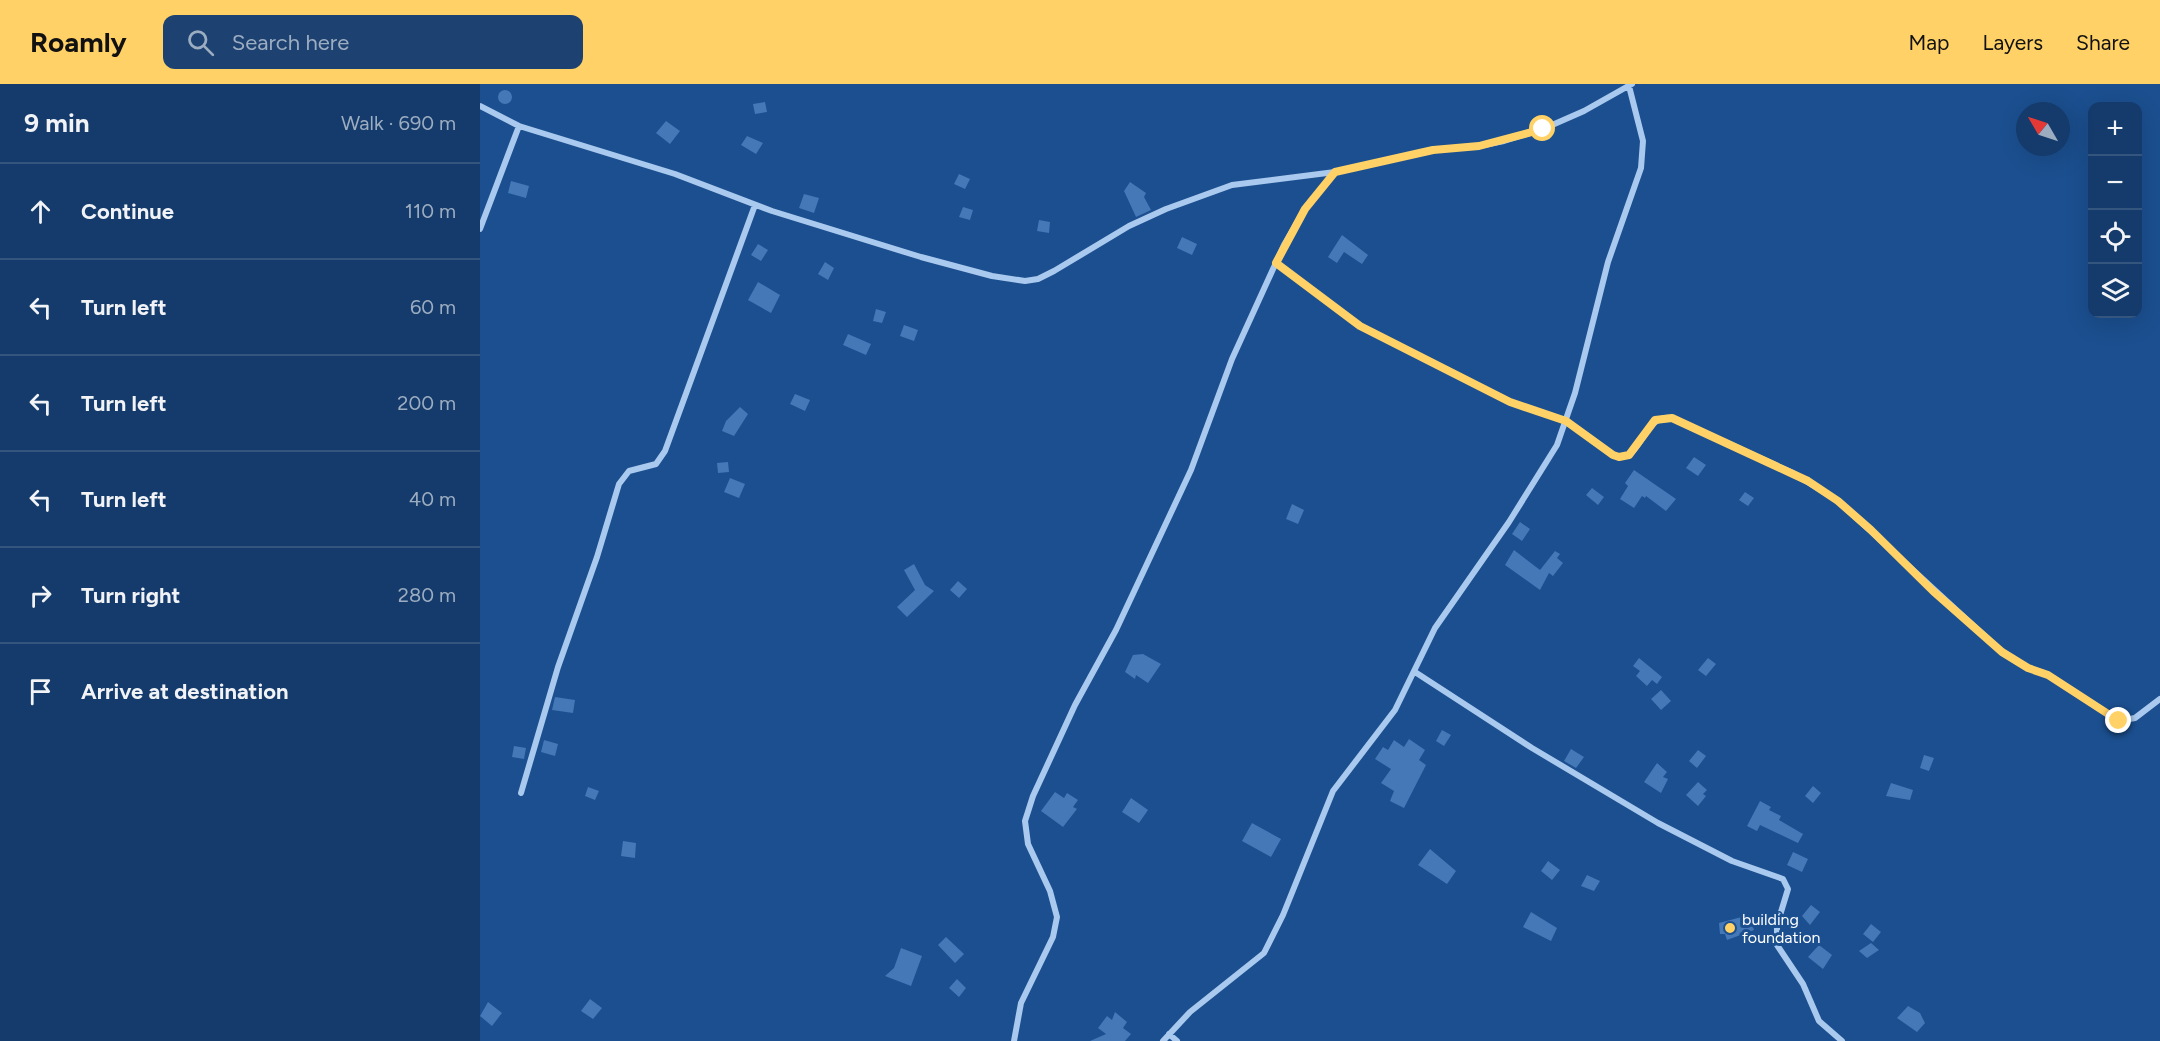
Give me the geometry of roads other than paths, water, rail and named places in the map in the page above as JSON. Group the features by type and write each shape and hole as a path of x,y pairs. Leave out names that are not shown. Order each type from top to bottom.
{"street":[{"path":"480,106 519,126 675,174 755,205 921,257 992,276 1025,281 1047,275 1129,226 1201,195 1232,185 1335,172 1433,150 1479,146 1504,141 1543,129 1630,85 1644,155 1637,183 1608,262 1566,421 1545,466 1436,628 1415,672 1382,728 1333,791 1283,915 1264,953 1190,1012 1163,1041"},
{"path":"480,229 519,126"},
{"path":"1014,1041 1021,1003 1053,937 1057,917 1050,891 1028,844 1025,820 1028,808 1058,739 1116,630 1191,470 1232,359 1276,263 1305,209 1335,172"},
{"path":"522,792 558,667 597,557 619,484 629,471 657,464 665,451 755,205"},
{"path":"1276,263 1360,326 1510,402 1566,421 1605,451 1625,457 1634,452 1655,420 1672,418 1792,473 1838,501 1933,591 2015,661 2048,675 2119,721 2135,718 2160,699"},
{"path":"1415,672 1532,748 1658,823 1732,861 1783,879 1788,889 1777,926 1778,945 1803,984 1819,1021 1842,1041"},
{"path":"1169,1034 1177,1041"}],"place":[{"name":"building foundation","path":"1730,928"}]}
